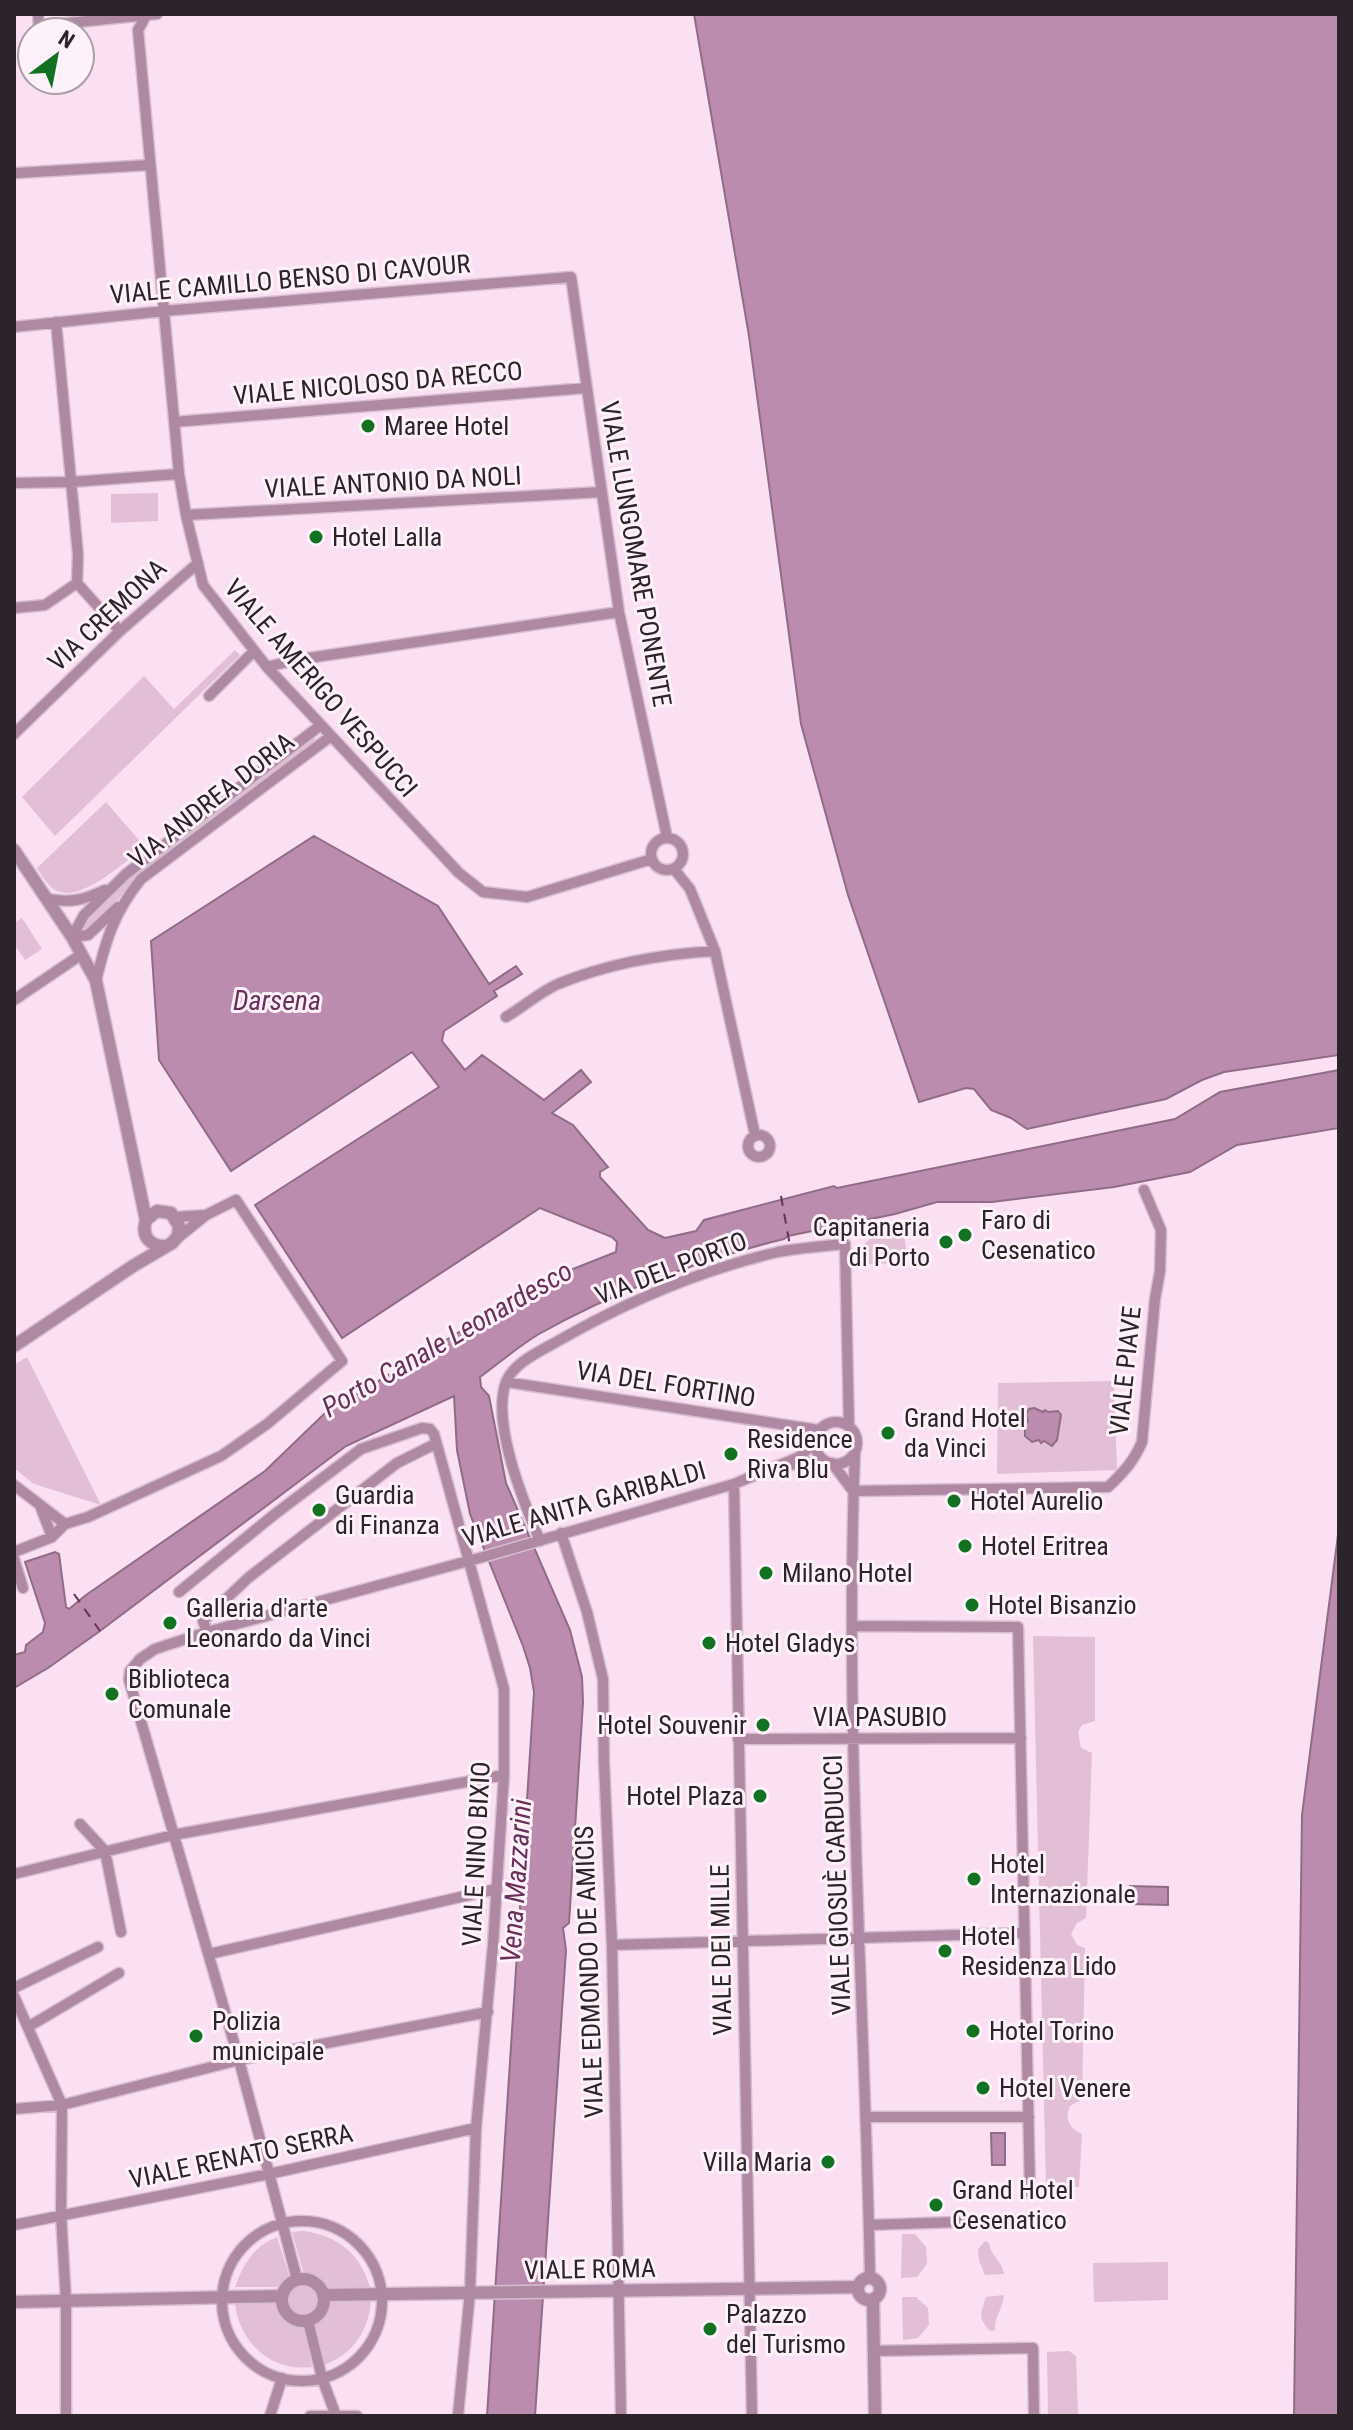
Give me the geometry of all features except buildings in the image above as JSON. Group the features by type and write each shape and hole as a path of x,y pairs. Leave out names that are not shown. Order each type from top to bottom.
{"street":[{"path":"38,14 39,26 150,14"},
{"name":"VIALE AMERIGO VESPUCCI","path":"150,14 138,30 150,165 179,474 203,585 267,667 439,854 483,892 527,897 652,859"},
{"path":"17,173 150,165"},
{"name":"VIALE CAMILLO BENSO DI CAVOUR","path":"14,327 164,311 571,277"},
{"name":"VIALE LUNGOMARE PONENTE","path":"571,277 619,612 667,837 677,841 683,850 682,861 674,869 690,889 715,951 755,1135"},
{"path":"56,322 78,555 77,583 120,631"},
{"name":"VIALE NICOLOSO DA RECCO","path":"174,422 586,388"},
{"path":"14,483 179,474"},
{"name":"VIALE ANTONIO DA NOLI","path":"186,515 602,492"},
{"name":"VIA CREMONA","path":"14,734 120,631 198,563"},
{"path":"14,608 45,605 77,583"},
{"path":"267,667 295,660 619,612"},
{"path":"209,696 254,651"},
{"name":"VIA ANDREA DORIA","path":"72,937 84,915 111,887 321,725"},
{"name":"VIA ANDREA DORIA","path":"72,937 88,935 122,903 141,879 331,736"},
{"path":"173,837 181,849"},
{"path":"667,837 654,845 652,859 663,869 674,869"},
{"path":"14,850 72,937 96,981 145,1227 153,1244 170,1243 179,1231 175,1217 167,1211 157,1211 141,1195"},
{"name":"VIA ANDREA DORIA","path":"48,899 69,903 111,887"},
{"name":"VIA ANDREA DORIA","path":"96,981 104,946 122,903"},
{"path":"506,1017 556,985 659,956 715,951"},
{"path":"14,1000 82,954"},
{"name":"VIALE PIAVE","path":"853,1491 1108,1487 1125,1472 1142,1442 1160,1271 1161,1230 1144,1190"},
{"path":"14,1346 170,1243 206,1215 236,1200 342,1361 267,1424 221,1456 88,1517 65,1524 52,1537 14,1552"},
{"path":"133,1266 145,1227 157,1211"},
{"path":"175,1217 206,1215"},
{"name":"VIA DEL PORTO","path":"506,1382 520,1364 629,1303 724,1268 777,1253 845,1244 849,1427"},
{"path":"506,1382 503,1417 518,1488 540,1541"},
{"name":"VIA DEL FORTINO","path":"506,1382 819,1430"},
{"path":"828,1462 845,1461 855,1452 856,1438 849,1427 837,1422 830,1422 819,1430 815,1442 819,1455 853,1491"},
{"name":"VIALE NINO BIXIO","path":"179,1592 361,1449 412,1431 430,1429 434,1434 504,1689 504,1775 488,2012 476,2128 475,2292 458,2416"},
{"name":"VIALE ANITA GARIBALDI","path":"173,1835 129,1680 130,1671 140,1659 155,1649 734,1484 780,1467 802,1455 815,1442"},
{"path":"207,1632 203,1621 248,1578 397,1463 435,1444"},
{"name":"VIALE GIOSUÈ CARDUCCI","path":"855,1452 854,1739 870,2278"},
{"name":"VIALE ANITA GARIBALDI","path":"780,1467 828,1462"},
{"name":"VIALE DEI MILLE","path":"734,1484 752,2416"},
{"path":"14,1485 65,1524"},
{"path":"40,1506 52,1537"},
{"name":"VIALE EDMONDO DE AMICIS","path":"561,1533 587,1612 603,1679 612,1945 621,2416"},
{"path":"14,1559 23,1588"},
{"path":"852,1626 1018,1627 1030,2193"},
{"name":"VIA PASUBIO","path":"738,1739 1021,1738"},
{"path":"14,1874 173,1835 504,1775"},
{"path":"80,1824 105,1851 121,1932"},
{"path":"173,1835 239,2060 297,2279"},
{"path":"209,1954 496,1889"},
{"path":"612,1945 1024,1933"},
{"path":"14,1988 98,1947"},
{"path":"28,2027 119,1973"},
{"path":"14,1996 62,2105 61,2214 66,2301 66,2416"},
{"path":"14,2109 62,2105 239,2060 488,2012"},
{"path":"866,2117 1029,2117"},
{"name":"VIALE RENATO SERRA","path":"14,2225 269,2174 476,2128"},
{"path":"869,2225 1018,2220"},
{"path":"301,2221 321,2223 356,2241 369,2256 378,2274 382,2293 381,2315 374,2337 361,2356 343,2370 302,2381 282,2378 256,2365 236,2344 227,2327 223,2308 231,2265 243,2246 261,2231 282,2223 301,2221"},
{"path":"873,2299 863,2298 858,2293 857,2287 861,2281 870,2278 877,2281 880,2287 873,2299 875,2416"},
{"path":"297,2279 314,2281 323,2295 323,2308 308,2321 301,2321 284,2310 282,2296 287,2286 297,2279"},
{"name":"VIALE ROMA","path":"323,2295 857,2287"},
{"path":"14,2302 282,2296"},
{"path":"308,2321 322,2378 336,2416"},
{"path":"875,2351 1033,2348 1034,2416"},
{"path":"270,2416 282,2378"},
{"path":"310,2416 357,2416"}],"shaded area":[{"path":"158,493 158,521 111,523 111,494"},
{"path":"235,650 240,655 55,836 22,797 144,676 174,709"},
{"path":"315,738 314,743 183,841 180,838 309,739"},
{"path":"106,802 145,847 87,888 62,893 52,888 37,868"},
{"path":"171,844 174,849 138,877 93,927 82,930 87,919 108,896"},
{"path":"22,918 42,949 25,960 14,944 14,923"},
{"path":"904,1229 907,1263 858,1264 859,1249 871,1238"},
{"path":"27,1357 101,1505 34,1484 14,1468 14,1365"},
{"path":"1114,1381 1117,1470 997,1474 998,1383"},
{"path":"1033,1636 1095,1637 1095,1721 1082,1725 1078,1732 1081,1748 1092,1753 1086,1918 1077,1923 1071,1934 1077,1945 1085,1948 1082,2099 1070,2106 1068,2115 1071,2126 1082,2134 1079,2187 1046,2187"},
{"path":"303,2231 327,2237 346,2248 360,2265 370,2287 329,2288 317,2275 303,2271 292,2232"},
{"path":"902,2234 915,2234 926,2247 927,2264 917,2277 901,2278"},
{"path":"277,2237 289,2275 277,2287 235,2287 250,2257 262,2245"},
{"path":"985,2241 989,2243 1004,2274 985,2275 978,2249"},
{"path":"1168,2262 1168,2300 1094,2302 1093,2263"},
{"path":"303,2285 314,2289 318,2300 314,2311 303,2315 292,2311 288,2300 292,2289"},
{"path":"1004,2295 995,2330 990,2331 981,2315 986,2297"},
{"path":"902,2297 916,2297 928,2308 929,2325 918,2338 903,2340"},
{"path":"371,2298 364,2330 358,2339 344,2354 324,2365 314,2326 326,2316 332,2299"},
{"path":"274,2302 284,2321 304,2328 312,2367 284,2365 271,2359 260,2352 243,2331 235,2303"},
{"path":"1069,2351 1076,2356 1078,2416 1048,2416 1047,2352"}],"water":[{"path":"694,14 1339,14 1339,1055 1224,1072 1166,1099 1027,1129 991,1110 974,1089 966,1088 919,1102 848,895 801,724 749,336"},
{"name":"Darsena","path":"314,836 438,906 489,984 516,966 522,974 494,991 497,996 444,1031 442,1041 465,1070 482,1055 544,1100 581,1070 591,1082 552,1113 573,1125 608,1167 600,1172 600,1177 648,1230 665,1238 696,1231 704,1220 834,1186 837,1188 1175,1119 1220,1092 1339,1070 1339,1128 1237,1145 1190,1172 1114,1187 992,1202 937,1202 788,1236 690,1267 597,1304 539,1334 480,1377 481,1387 489,1396 506,1483 570,1630 582,1677 569,1923 563,1928 566,1950 535,2416 487,2416 534,1692 523,1646 470,1514 457,1450 454,1396 346,1446 100,1631 14,1688 14,1655 25,1652 26,1645 43,1632 45,1623 25,1562 55,1552 59,1554 66,1607 69,1609 265,1471 324,1414 545,1280 616,1252 617,1242 612,1237 540,1208 342,1338 255,1205 439,1087 412,1052 231,1171 159,1060 151,941"},
{"path":"1034,1408 1043,1412 1058,1411 1061,1415 1057,1440 1052,1446 1039,1440 1032,1442 1025,1436 1026,1414"},
{"path":"1339,1527 1339,2416 1294,2416 1302,1815"},
{"path":"1130,1886 1168,1887 1168,1905 1130,1904"},
{"path":"991,2133 1005,2133 1005,2165 992,2165"}],"ferry route":[{"path":"781,1196 790,1246"},
{"path":"74,1594 100,1631"}],"place":[{"name":"Maree Hotel","path":"368,426"},
{"name":"Hotel Lalla","path":"316,537"},
{"name":"Faro di Cesenatico","path":"965,1235"},
{"name":"Capitaneria di Porto","path":"946,1242"},
{"name":"Grand Hotel da Vinci","path":"888,1433"},
{"name":"Residence Riva Blu","path":"731,1454"},
{"name":"Hotel Aurelio","path":"954,1501"},
{"name":"Guardia di Finanza","path":"319,1510"},
{"name":"Hotel Eritrea","path":"965,1546"},
{"name":"Milano Hotel","path":"766,1573"},
{"name":"Hotel Bisanzio","path":"972,1605"},
{"name":"Galleria d'arte Leonardo da Vinci","path":"170,1623"},
{"name":"Hotel Gladys","path":"709,1643"},
{"name":"Biblioteca Comunale","path":"112,1694"},
{"name":"Hotel Souvenir","path":"763,1725"},
{"name":"Hotel Plaza","path":"760,1796"},
{"name":"Hotel Internazionale","path":"974,1879"},
{"name":"Hotel Residenza Lido","path":"945,1951"},
{"name":"Hotel Torino","path":"973,2031"},
{"name":"Polizia municipale","path":"196,2036"},
{"name":"Hotel Venere","path":"983,2088"},
{"name":"Villa Maria","path":"828,2162"},
{"name":"Grand Hotel Cesenatico","path":"936,2205"},
{"name":"Palazzo del Turismo","path":"710,2329"}],"water label":[{"name":"Porto Canale Leonardesco","path":"447,1339"},
{"name":"Vena Mazzarini","path":"516,1881"}]}
